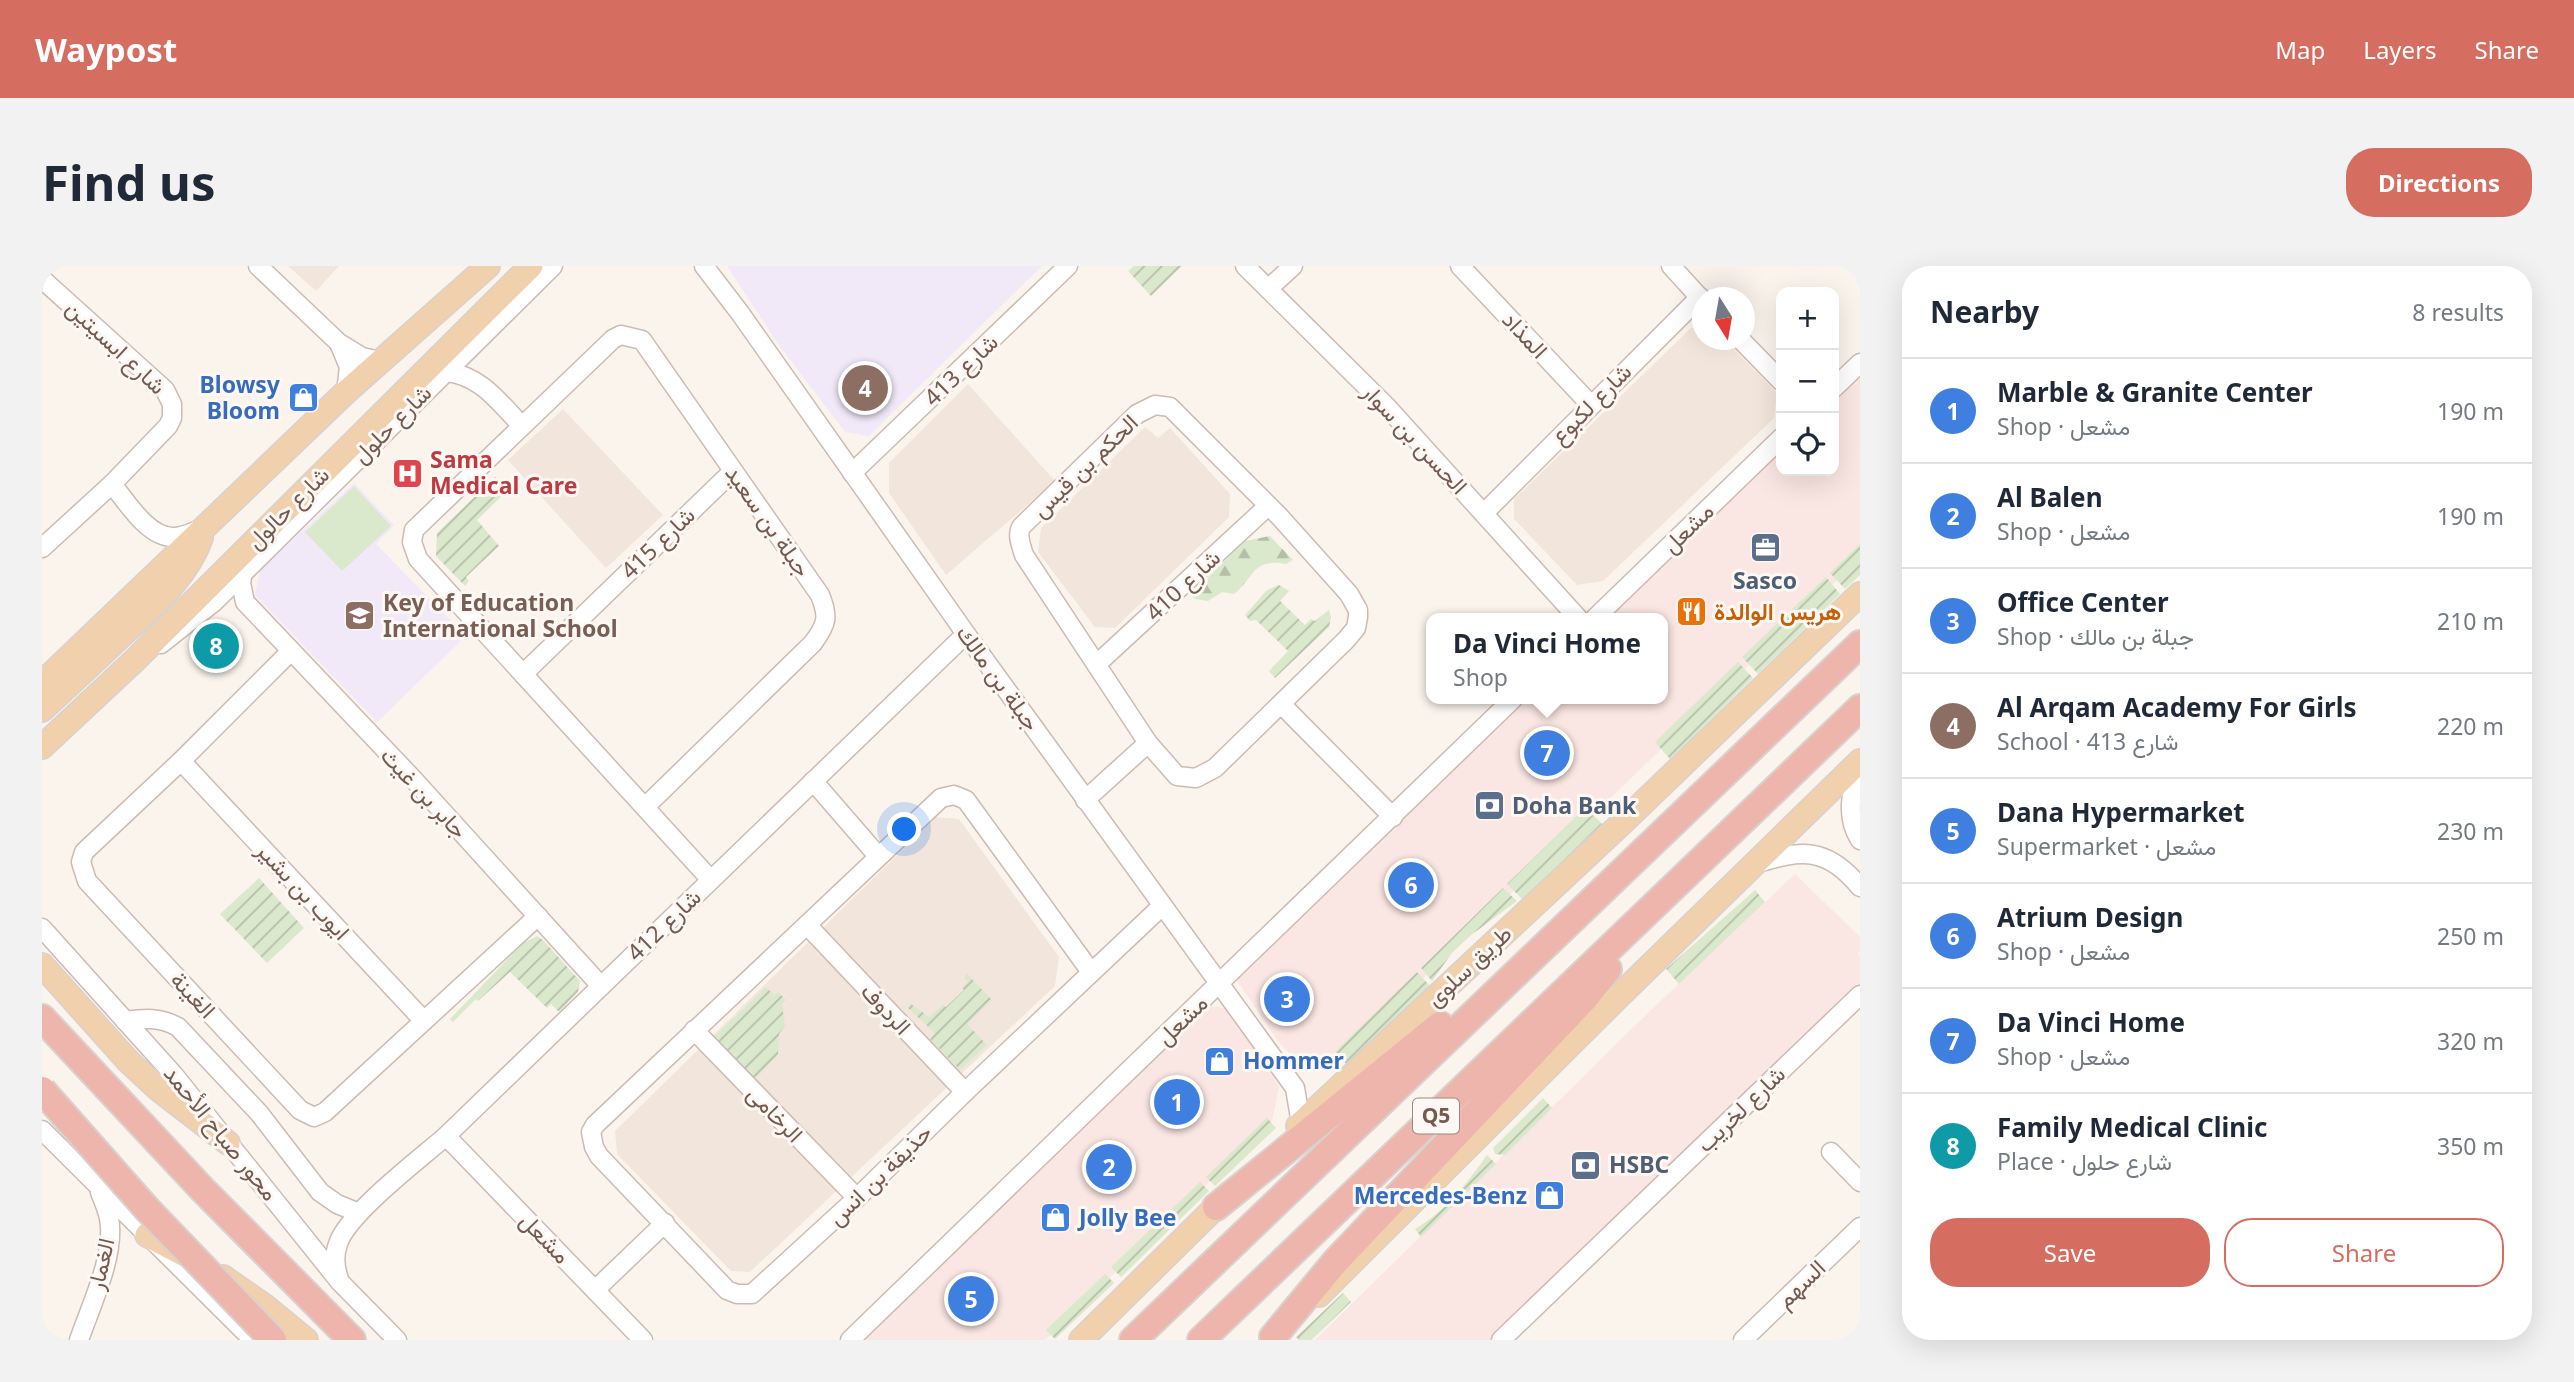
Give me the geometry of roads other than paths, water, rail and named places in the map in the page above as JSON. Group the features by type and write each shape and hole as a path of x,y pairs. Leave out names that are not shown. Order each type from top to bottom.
{"highway":[{"name":"طريق سلوى","path":"1133,1340 1860,644"},
{"name":"Q5","path":"1201,1340 1860,708"},
{"path":"1272,1338 1335,1262 1583,1000 1670,891"},
{"path":"1216,1207 1481,990 1558,934"},
{"name":"محور صباح الأحمد","path":"42,1018 203,1190 352,1340"},
{"path":"42,1090 147,1209 273,1340"}],"main road":[{"name":"شارع حالول","path":"42,747 134,661 531,266"},
{"name":"شارع حالول","path":"42,683 346,392 486,267"},
{"path":"484,335 493,303"},
{"path":"42,710 176,581 193,558 205,528"},
{"name":"طريق سلوى","path":"1080,1340 1329,1097 1622,823 1860,594"},
{"path":"1272,1338 1349,1268 1615,1000 1860,764"},
{"path":"42,965 138,1070 158,1089 228,1143"},
{"path":"147,1235 228,1281 306,1340"}],"street":[{"path":"258,266 339,344 362,357 380,361"},
{"name":"شارع حلول","path":"134,661 171,638 214,602 553,266"},
{"name":"جبلة بن مالك","path":"704,266 1294,1088 1301,1124"},
{"name":"شارع 413","path":"852,473 1068,266"},
{"name":"الحسن بن سوار","path":"1245,266 1388,408 1574,613"},
{"path":"1268,289 1293,266"},
{"name":"المذاد","path":"1461,266 1590,404"},
{"path":"1671,266 1692,288"},
{"name":"شارع ابسيتين","path":"42,279 170,397 173,412 168,426 112,484 42,548"},
{"name":"شارع لكبوع","path":"1484,513 1590,404 1692,307"},
{"path":"479,382 484,335"},
{"name":"جبلة بن سعيد","path":"645,807 813,643 825,627 826,611 820,595 642,340 621,335 613,339 521,425 414,530 412,542 418,559 523,674 645,807 712,880"},
{"path":"339,344 349,367 346,392"},
{"path":"1751,350 1776,376"},
{"path":"1839,383 1860,363"},
{"path":"446,372 465,374 479,382 521,425"},
{"name":"الحكم بن قيس","path":"1155,405 1170,407 1268,506 1349,594 1358,610 1358,617 1352,633 1282,705 1215,768 1196,778 1177,776 1148,743 1097,664 1024,555 1019,530 1137,414 1155,405"},
{"name":"مشعل","path":"1600,613 1776,443"},
{"name":"شارع 415","path":"523,674 733,471"},
{"path":"112,484 144,521 163,535 179,537 205,528"},
{"name":"شارع 410","path":"1097,664 1268,506"},
{"path":"214,602 245,602 241,583 243,571"},
{"name":"جابر بن غيث","path":"245,602 601,986"},
{"name":"شارع 412","path":"340,1282 335,1262 338,1242 359,1213 446,1136 966,634"},
{"name":"الغينة","path":"291,651 181,761 84,852 81,862 87,881 300,1110 314,1117 325,1112 538,916"},
{"name":"مشعل","path":"850,1340 1508,704"},
{"path":"1282,705 1393,817"},
{"path":"1085,800 1148,743"},
{"name":"ايوب بن بشير","path":"181,761 424,1021"},
{"path":"1860,764 1851,795 1851,809 1852,822 1860,840"},
{"path":"813,781 878,856"},
{"name":"حذيفة بن انس","path":"1091,972 966,800 954,795 941,797 595,1125 591,1132 594,1147 599,1156 727,1290 747,1295 761,1288 1162,906"},
{"path":"1755,864 1787,854 1811,854 1839,864 1860,887"},
{"name":"الردوف","path":"807,925 965,1092"},
{"name":"محور صباح الأحمد","path":"42,928 174,1075 257,1175 340,1282 397,1340"},
{"name":"شارع لخريب","path":"1501,1340 1860,995"},
{"path":"125,1021 153,1018 178,1027 259,1113 320,1192 337,1204 359,1213"},
{"name":"الرخامى","path":"694,1030 857,1198"},
{"path":"1294,1088 1329,1097"},
{"path":"42,1130 253,1340"},
{"name":"مشعل","path":"446,1136 643,1340"},
{"path":"1831,1152 1860,1182"},
{"name":"الغمار","path":"79,1340 110,1240 109,1219 99,1188"},
{"path":"595,1290 665,1223"},
{"name":"السهم","path":"1754,1336 1860,1227"}],"place":[{"name":"Al Arqam Academy For Girls","path":"865,388"},
{"name":"Blowsy Bloom","path":"303,398"},
{"name":"Sama Medical Care","path":"407,473"},
{"name":"Sasco","path":"1765,547"},
{"name":"هريس الوالدة","path":"1691,612"},
{"name":"Key of Education International School","path":"360,616"},
{"name":"Family Medical Clinic","path":"216,646"},
{"name":"Da Vinci Home","path":"1547,753"},
{"name":"Doha Bank","path":"1489,806"},
{"name":"Atrium Design","path":"1411,885"},
{"name":"Office Center","path":"1287,999"},
{"name":"Hommer","path":"1220,1061"},
{"name":"Marble & Granite Center","path":"1177,1102"},
{"name":"HSBC","path":"1586,1165"},
{"name":"Al Balen","path":"1109,1167"},
{"name":"Mercedes-Benz","path":"1550,1196"},
{"name":"Jolly Bee","path":"1056,1218"},
{"name":"Dana Hypermarket","path":"971,1299"}]}
